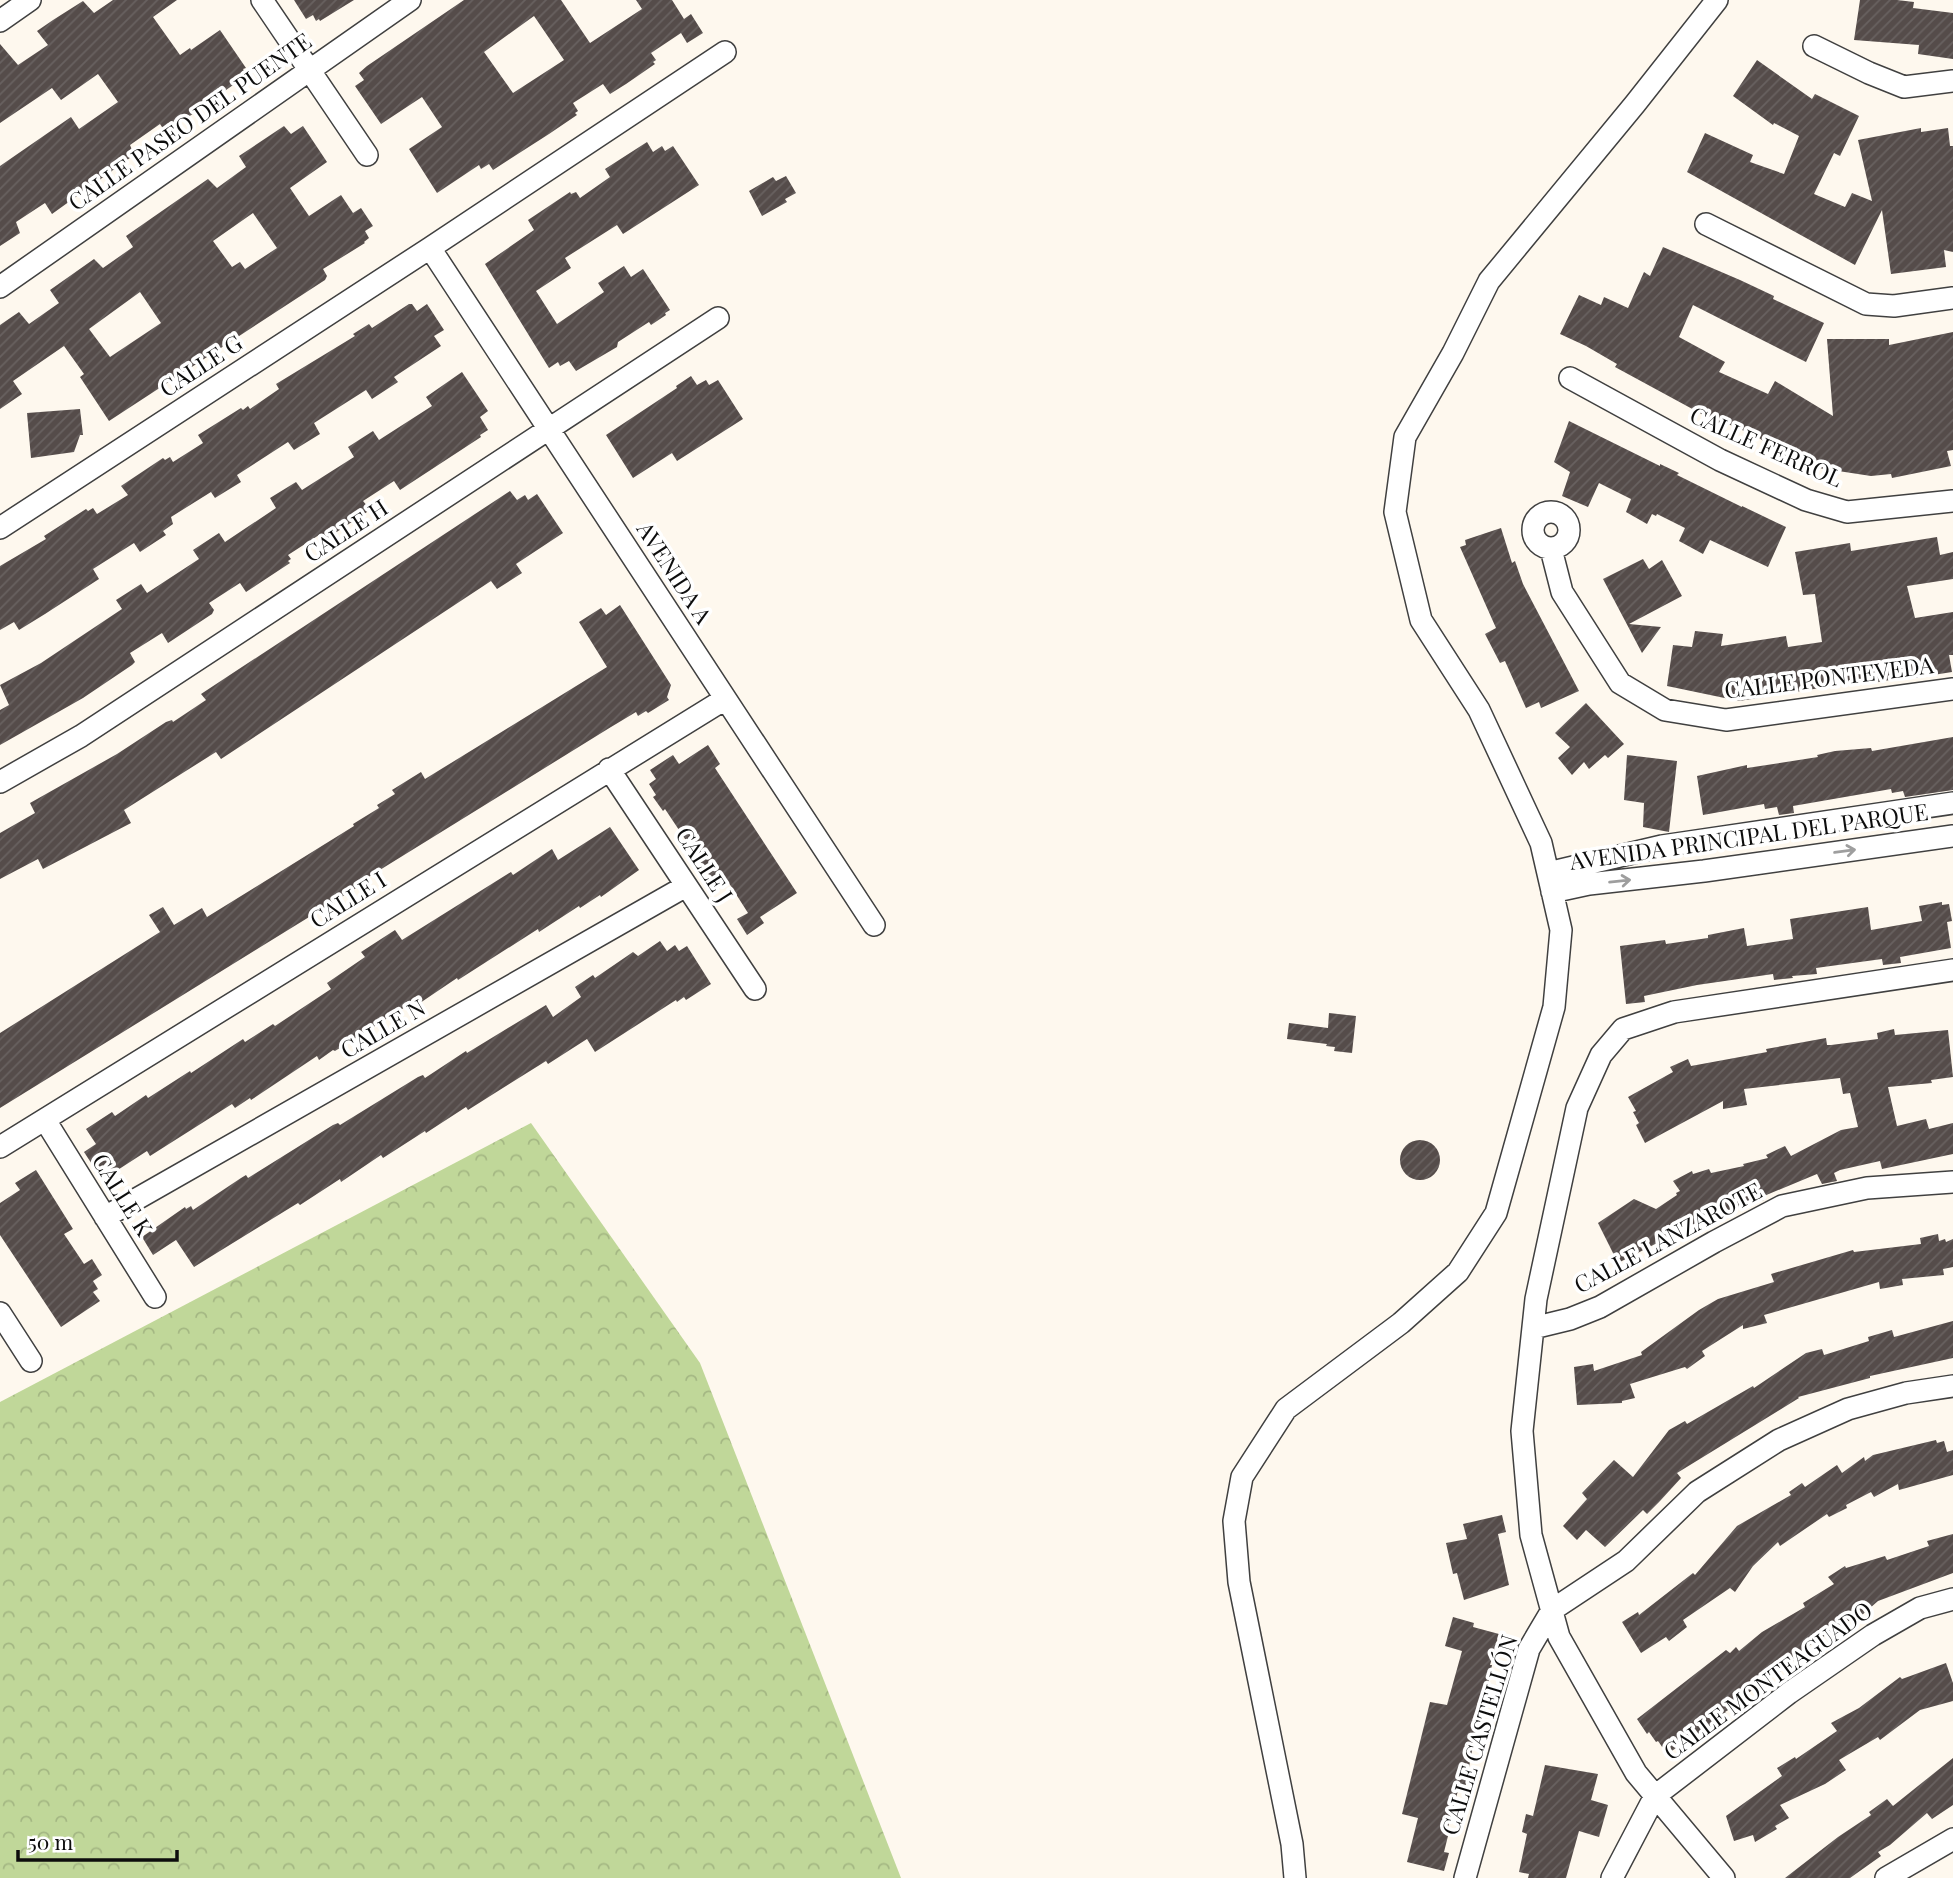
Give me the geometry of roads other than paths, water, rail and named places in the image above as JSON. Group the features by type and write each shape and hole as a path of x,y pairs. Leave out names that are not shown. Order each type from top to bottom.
{"street":[{"path":"0,21 30,0"},
{"path":"262,0 367,155"},
{"name":"CALLE PASEO DEL PUENTE","path":"0,287 410,0"},
{"path":"1295,1878 1292,1844 1239,1582 1234,1521 1242,1477 1286,1409 1401,1323 1458,1272 1496,1213 1554,1007 1561,930 1541,843 1479,710 1421,620 1395,512 1405,437 1453,353 1489,281 1717,0"},
{"path":"1814,46 1869,74 1904,87 1953,81"},
{"name":"CALLE G","path":"0,528 725,52"},
{"path":"1706,224 1866,304 1894,306 1953,298"},
{"name":"AVENIDA A","path":"430,248 874,925"},
{"name":"CALLE H","path":"0,782 93,728 718,318"},
{"name":"CALLE FERROL","path":"1570,378 1720,460 1806,500 1847,512 1953,501"},
{"name":"CALLE PONTEVEDA","path":"1551,549 1562,592 1620,683 1665,710 1726,720 1953,689"},
{"name":"CALLE I","path":"0,1147 725,699"},
{"name":"CALLE J","path":"610,769 755,989"},
{"name":"AVENIDA PRINCIPAL DEL PARQUE","path":"1550,882 1662,846 1953,803"},
{"name":"AVENIDA PRINCIPAL DEL PARQUE","path":"1550,882 1589,884 1704,871 1953,836"},
{"name":"CALLE N","path":"105,1217 686,886"},
{"path":"1724,1878 1636,1773 1559,1637 1531,1535 1521,1431 1536,1299 1577,1108 1601,1055 1623,1029 1675,1012 1953,970"},
{"name":"CALLE K","path":"45,1120 155,1297"},
{"name":"CALLE LANZAROTE","path":"1533,1328 1570,1319 1600,1307 1782,1206 1867,1188 1953,1182"},
{"path":"0,1314 32,1361"},
{"path":"1552,1610 1626,1562 1697,1492 1779,1440 1848,1409 1906,1393 1953,1386"},
{"name":"CALLE MONTEAGUADO","path":"1656,1796 1789,1693 1873,1634 1920,1608 1953,1599"},
{"name":"CALLE CASTELLÓN","path":"1465,1878 1529,1649 1552,1610"},
{"path":"1612,1878 1656,1796"},
{"path":"1886,1878 1953,1839"}]}
